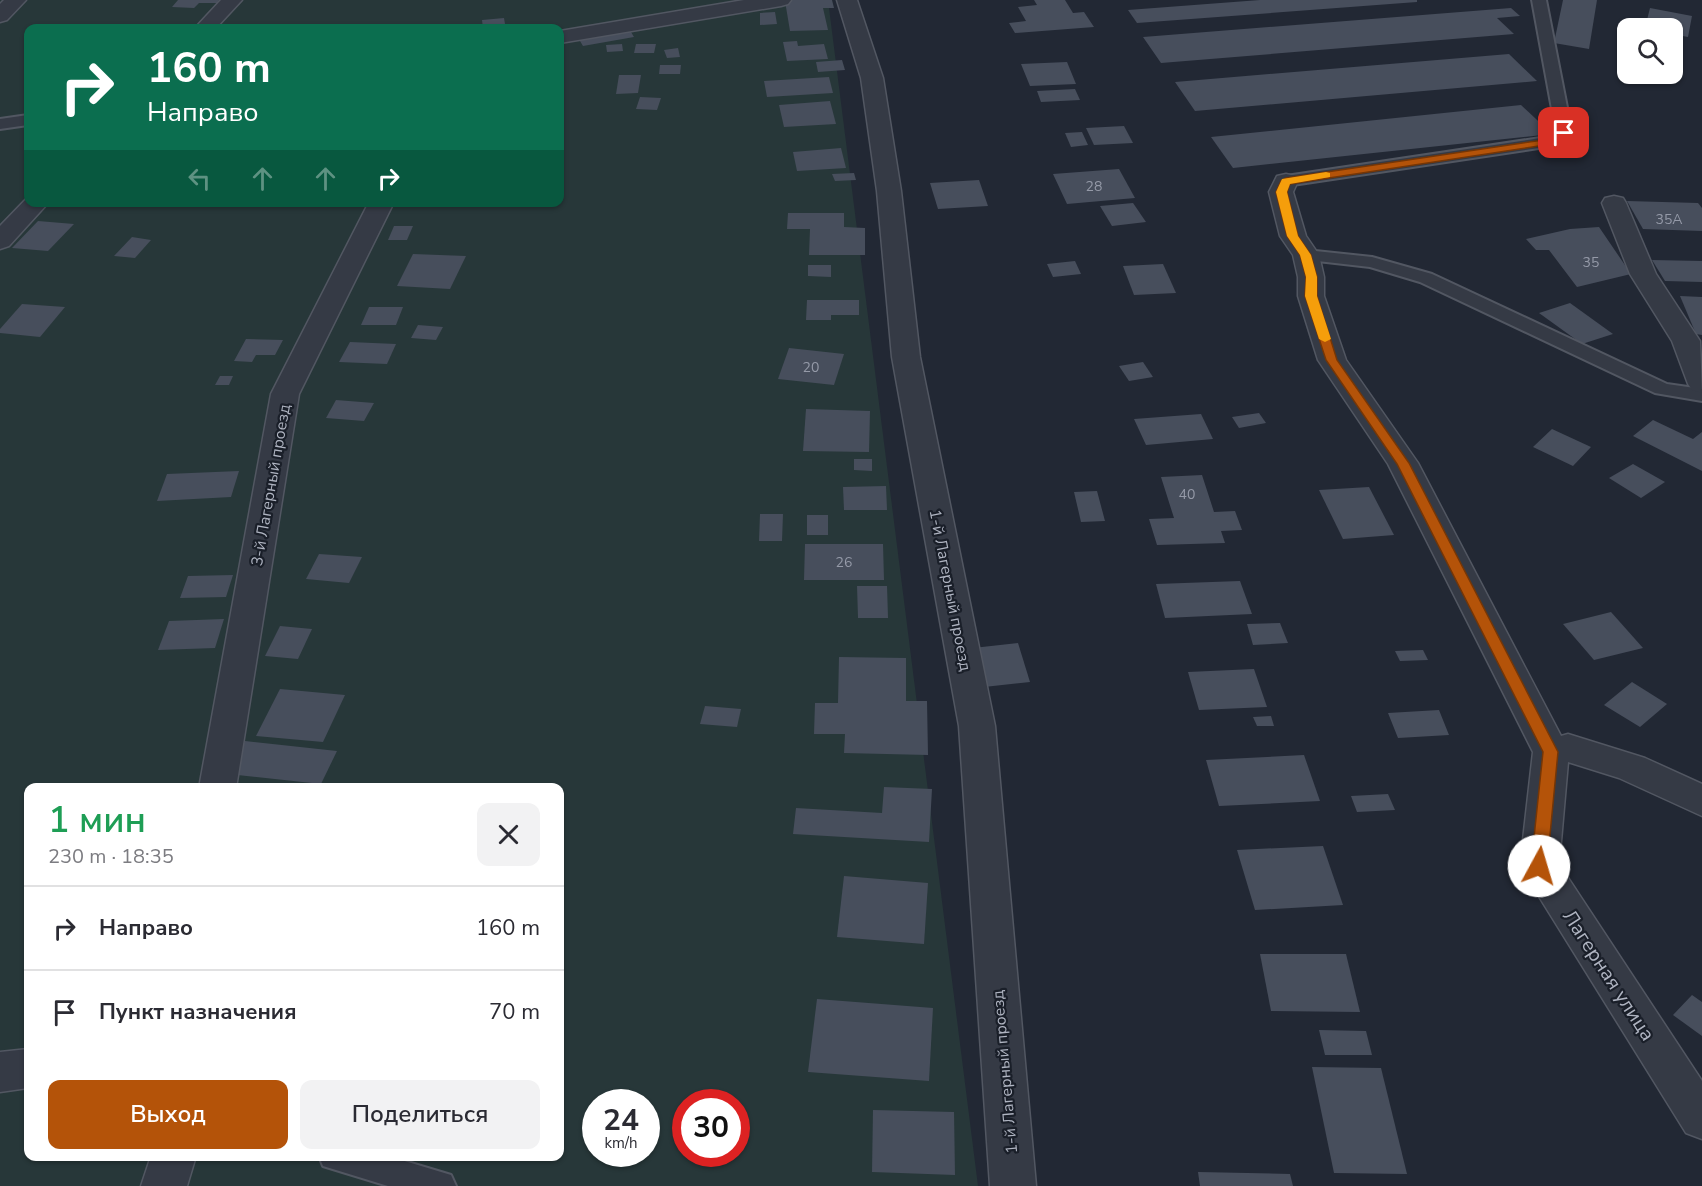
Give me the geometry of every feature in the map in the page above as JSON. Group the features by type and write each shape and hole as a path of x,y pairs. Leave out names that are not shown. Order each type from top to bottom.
{"street":[{"path":"0,16 16,0"},
{"path":"209,24 232,0"},
{"path":"564,36 665,10 781,0"},
{"name":"1-й Лагерный проезд","path":"847,0 873,78 889,191 906,357 977,726 1013,1186"},
{"path":"1286,181 1281,192 1293,236 1306,255 1311,277 1311,296 1332,360 1403,463 1551,752 1568,748 1632,768 1702,801"},
{"path":"1614,203 1643,274 1686,341 1702,384"},
{"path":"0,241 32,207"},
{"name":"3-й Лагерный проезд","path":"218,783 285,394 379,207"},
{"name":"Лагерная улица","path":"1551,752 1539,866 1702,1119"},
{"path":"0,1072 24,1069"},
{"path":"164,1186 172,1161"}],"lane":[{"path":"1286,181 1552,141 1564,133 1539,0"},
{"path":"0,124 24,121"},
{"path":"1306,255 1372,262 1426,279 1662,389 1702,395"},
{"path":"352,1161 440,1186"}],"shaded area":[{"path":"0,0 828,0 978,1186 0,1186"}],"building":[{"path":"178,0 219,0 217,3 199,3 194,8 172,7"},
{"path":"832,0 834,8 823,8 828,30 790,31 785,1"},
{"path":"1034,0 1065,0 1073,13 1084,12 1094,27 1015,33 1009,23 1026,21 1018,7 1037,5"},
{"path":"1260,0 1417,0 1417,2 1137,23 1128,10"},
{"path":"1563,0 1597,0 1589,49 1554,43"},
{"path":"1511,8 1520,16 1497,18 1514,34 1161,63 1143,37"},
{"path":"1650,8 1692,16 1688,37 1683,36 1683,18 1648,18"},
{"path":"775,12 777,24 760,25 760,13"},
{"path":"504,18 505,24 482,24 482,20"},
{"path":"628,27 634,37 583,46 577,36"},
{"path":"797,41 798,46 824,44 828,59 787,61 783,42"},
{"path":"622,44 623,51 607,52 606,45"},
{"path":"636,44 656,44 654,53 634,53"},
{"path":"678,48 680,57 667,58 664,50"},
{"path":"1509,54 1537,81 1195,111 1175,82"},
{"path":"842,60 845,70 818,72 816,62"},
{"path":"1067,62 1076,84 1030,86 1021,64"},
{"path":"660,65 681,65 680,74 659,74"},
{"path":"619,75 641,75 638,93 616,94"},
{"path":"829,77 833,93 767,97 764,81"},
{"path":"1075,89 1080,100 1041,102 1037,91"},
{"path":"640,97 661,98 657,110 636,109"},
{"path":"830,101 836,124 784,127 779,105"},
{"path":"1521,105 1552,134 1233,168 1211,137"},
{"path":"1124,126 1133,143 1094,145 1086,128"},
{"path":"1082,132 1088,145 1071,147 1065,133"},
{"path":"841,148 846,168 797,171 793,152"},
{"path":"1119,169 1135,198 1067,204 1053,174"},
{"path":"854,173 856,180 835,181 832,174"},
{"path":"979,180 988,206 938,209 930,183"},
{"path":"1627,201 1698,203 1702,208 1702,231 1643,229"},
{"path":"1133,203 1146,222 1112,226 1100,206"},
{"path":"788,213 844,213 844,227 865,228 865,255 809,255 810,229 787,229"},
{"path":"38,221 74,224 48,251 12,248"},
{"path":"394,226 413,226 407,240 388,240"},
{"path":"1599,227 1631,274 1577,287 1549,250 1536,250 1526,239 1570,229"},
{"path":"132,237 151,240 135,258 114,256"},
{"path":"413,254 466,256 450,289 397,286"},
{"path":"1652,260 1702,261 1702,282 1665,281"},
{"path":"1075,261 1081,274 1053,277 1047,264"},
{"path":"1163,264 1176,293 1134,295 1123,266"},
{"path":"808,265 831,265 831,277 808,276"},
{"path":"1680,296 1702,297 1702,335 1696,334"},
{"path":"807,300 859,300 859,315 831,315 831,320 806,320"},
{"path":"1570,303 1613,334 1582,344 1539,313"},
{"path":"22,304 65,307 40,337 0,333 0,329"},
{"path":"369,307 403,307 396,325 361,325"},
{"path":"418,325 443,327 436,340 411,338"},
{"path":"246,339 283,340 275,355 256,355 252,362 234,361"},
{"path":"350,342 396,344 387,364 339,362"},
{"path":"789,348 844,354 834,385 778,379"},
{"path":"1143,362 1153,377 1129,381 1119,366"},
{"path":"220,376 233,376 229,385 215,385"},
{"path":"336,400 374,403 364,421 326,418"},
{"path":"806,409 870,411 869,452 803,451"},
{"path":"1259,413 1266,423 1239,428 1232,417"},
{"path":"1201,414 1213,439 1146,445 1134,419"},
{"path":"1653,420 1693,439 1702,432 1702,471 1633,436"},
{"path":"1552,429 1591,447 1573,466 1533,447"},
{"path":"854,459 872,459 872,471 854,470"},
{"path":"1633,464 1665,482 1641,498 1609,478"},
{"path":"239,471 231,497 157,501 167,474"},
{"path":"1202,475 1214,512 1235,511 1242,530 1221,531 1225,543 1157,545 1149,519 1174,518 1161,477"},
{"path":"886,486 887,510 844,510 843,487"},
{"path":"1369,487 1394,535 1343,539 1319,490"},
{"path":"1097,491 1105,521 1081,522 1074,492"},
{"path":"760,514 783,514 782,541 759,541"},
{"path":"807,515 828,515 828,535 807,535"},
{"path":"805,544 883,544 884,580 804,580"},
{"path":"319,554 362,557 349,583 306,579"},
{"path":"233,575 226,597 180,598 188,576"},
{"path":"1240,581 1252,614 1165,618 1156,584"},
{"path":"857,586 887,586 888,618 858,618"},
{"path":"1611,612 1643,648 1594,660 1563,624"},
{"path":"224,619 215,648 158,650 169,621"},
{"path":"1280,623 1288,643 1253,645 1247,624"},
{"path":"280,626 312,629 298,659 265,656"},
{"path":"1018,643 1030,682 984,687 973,648"},
{"path":"1423,650 1428,660 1400,661 1395,651"},
{"path":"839,657 906,658 906,701 927,701 928,755 844,753 845,734 814,734 815,703 838,703"},
{"path":"1254,669 1267,707 1199,710 1188,672"},
{"path":"1632,682 1667,704 1640,727 1604,705"},
{"path":"280,689 345,695 323,742 256,736"},
{"path":"705,706 741,709 737,727 700,724"},
{"path":"1439,710 1449,735 1398,738 1388,713"},
{"path":"1271,716 1274,726 1257,726 1253,717"},
{"path":"245,741 337,751 321,783 228,774"},
{"path":"1304,755 1320,801 1219,806 1206,760"},
{"path":"884,787 932,789 929,842 793,834 796,808 882,813"},
{"path":"1388,794 1395,810 1357,812 1351,796"},
{"path":"1323,846 1343,905 1255,910 1237,850"},
{"path":"844,876 928,883 924,944 837,937"},
{"path":"1260,954 1346,954 1360,1012 1271,1011"},
{"path":"1692,995 1702,1002 1702,1036 1673,1015"},
{"path":"817,999 933,1008 929,1081 808,1072"},
{"path":"1319,1030 1366,1031 1372,1055 1325,1055"},
{"path":"1312,1067 1381,1068 1407,1174 1334,1173"},
{"path":"873,1110 954,1112 955,1175 872,1172"},
{"path":"1198,1172 1290,1174 1293,1186 1200,1186"}],"slow traffic":[{"path":"1325,339 1311,296 1311,277 1306,255 1293,236 1281,192 1286,181 1326,175"}],"route":[{"path":"1539,866 1551,752 1403,463 1332,360 1311,296 1311,277 1306,255 1293,236 1281,192 1286,181 1552,141 1564,133"}]}
